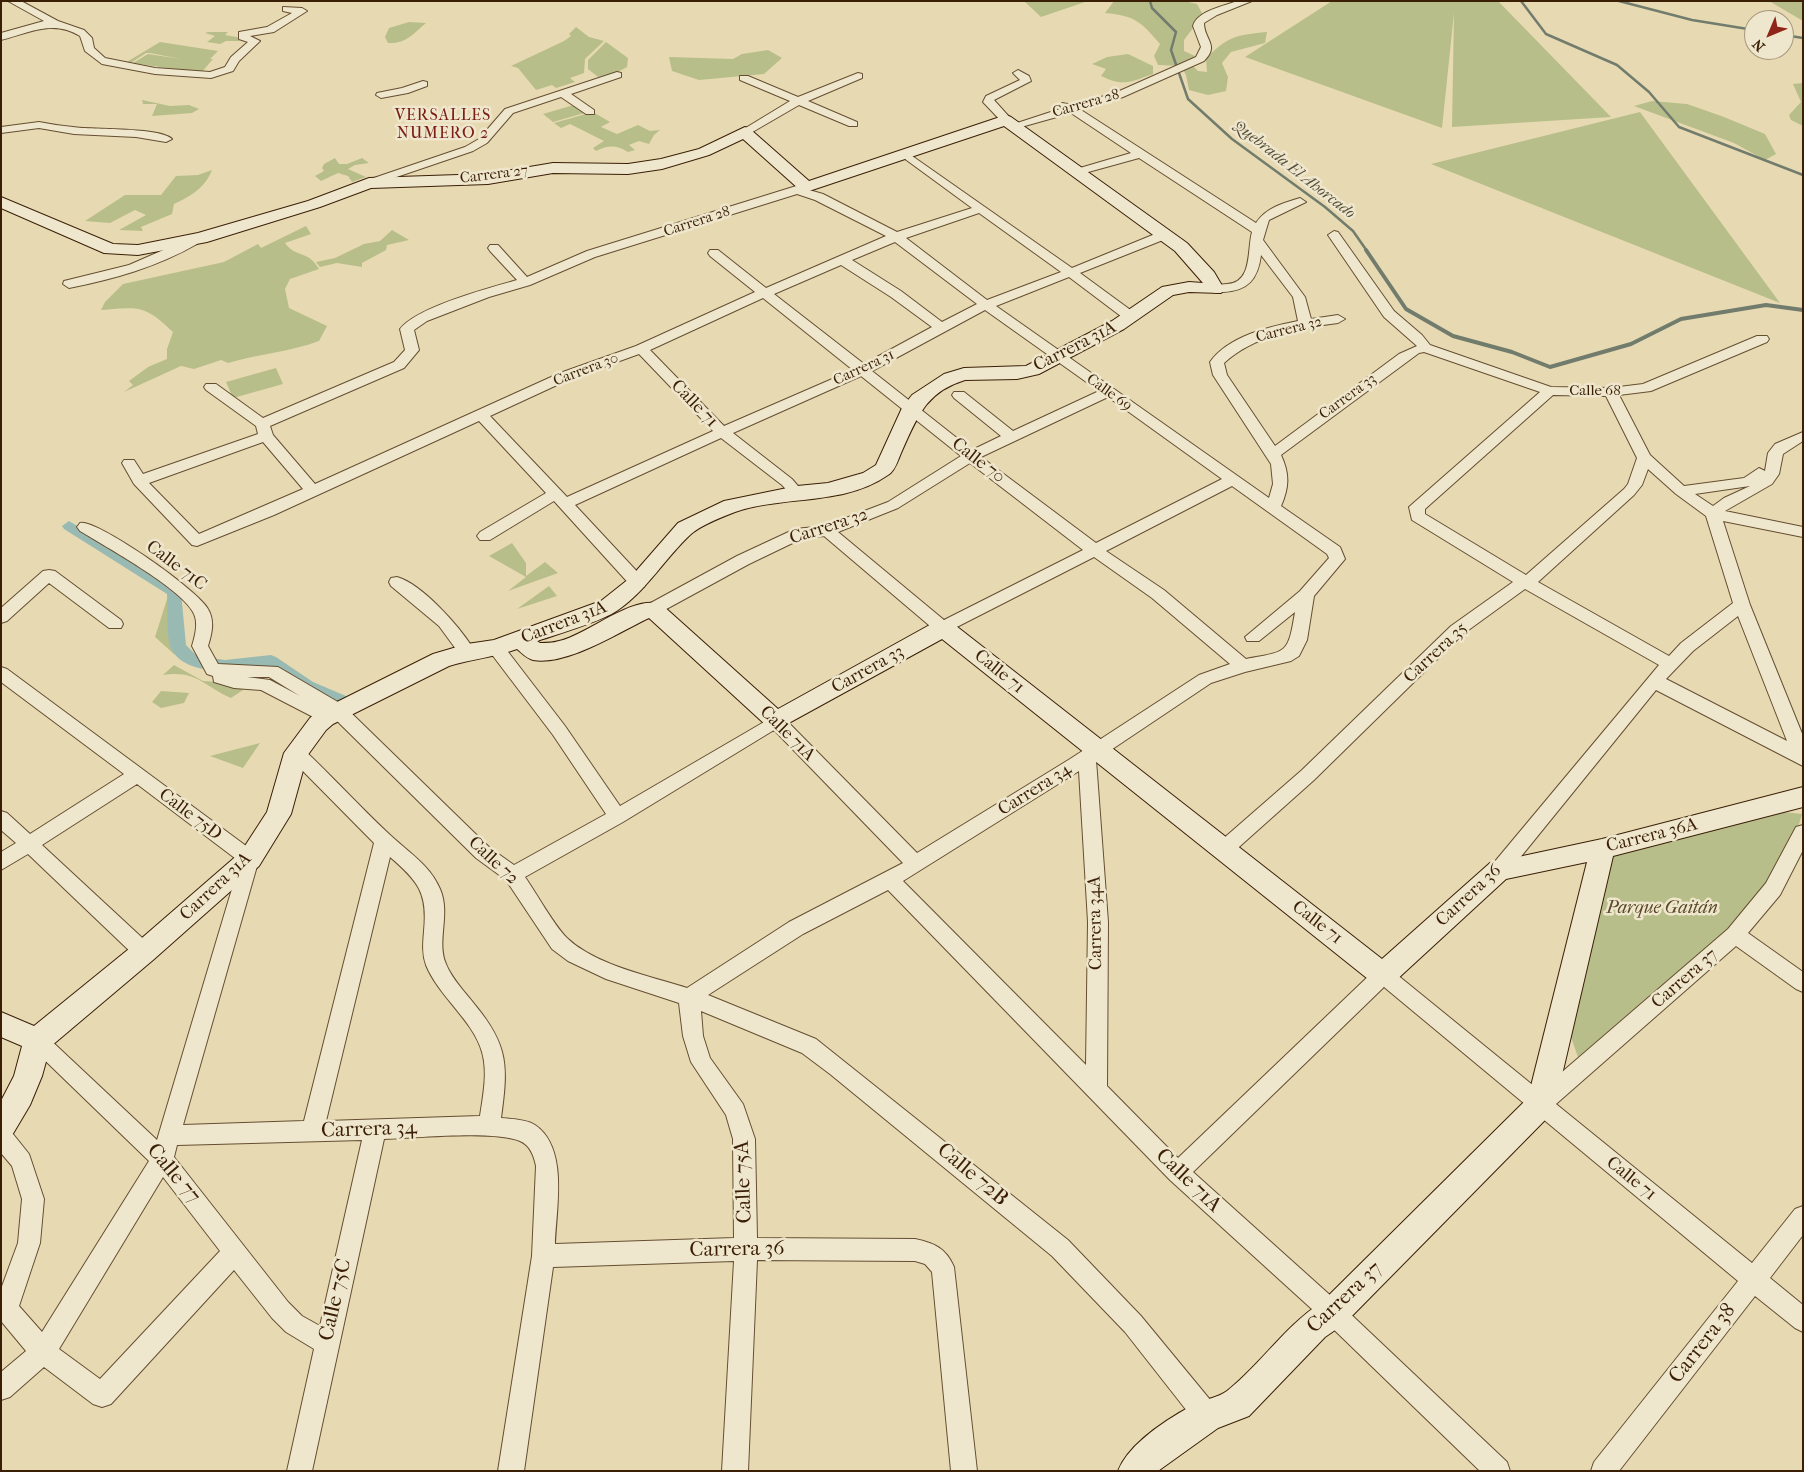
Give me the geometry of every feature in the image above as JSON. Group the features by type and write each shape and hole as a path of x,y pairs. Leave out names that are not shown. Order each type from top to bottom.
{"street":[{"path":"3,10 16,3 53,22 79,32 88,39 89,49 96,56 102,61 114,65 154,71 219,74 229,69 235,59 255,41 243,37 243,34 270,30 302,11 287,10 290,4 297,1"},
{"name":"Carrera 28","path":"264,430 399,365 412,350 406,329 422,318 484,294 525,282 591,254 802,189 904,154 1004,123 1130,91 1200,59 1205,55 1206,41 1198,26 1199,22 1213,13 1247,1"},
{"path":"1,36 53,22"},
{"path":"1018,72 1026,81 990,98 988,102 1004,123 1077,172 1164,235 1195,260 1215,289"},
{"path":"369,183 469,149 483,141 509,111 616,75"},
{"name":"Carrera 27","path":"1,202 16,207 86,240 120,251 193,241 314,204 369,183 481,179 553,168 628,168 662,164 704,152 745,132 798,102 858,76"},
{"path":"744,78 853,124"},
{"path":"381,95 404,91 423,84"},
{"path":"562,93 590,112"},
{"path":"1068,107 1142,153 1257,235 1299,297 1305,323"},
{"path":"1,130 39,126 166,138"},
{"name":"Calle 69","path":"745,132 802,189 896,236 1108,392 1334,551 1337,559 1306,595"},
{"path":"1077,172 1142,153"},
{"path":"904,154 1131,317"},
{"path":"1257,235 1264,219 1300,202"},
{"name":"Carrera 30","path":"139,481 196,542 269,511 564,376 641,349 896,236 980,209"},
{"name":"Carrera 31","path":"485,536 559,499 722,432 862,370 943,329 987,304 1070,272 1123,255 1164,235"},
{"name":"Carrera 31A","path":"37,1040 144,952 250,859 279,814 296,753 318,724 331,714 441,660 467,652 496,648 609,606 638,584 690,524 731,506 859,483 884,469 912,408 919,399 951,378 964,374 1017,373 1045,366 1058,356 1131,317 1168,291 1189,287 1215,289 1239,286 1246,280 1252,269 1257,235"},
{"path":"1334,235 1389,314 1398,323 1419,337 1425,348"},
{"path":"69,284 100,278 135,267 162,257 193,241"},
{"path":"494,248 525,282"},
{"name":"Calle 70","path":"714,254 971,456 1094,550 1158,594 1243,666"},
{"path":"842,259 896,294 943,329"},
{"name":"Carrera 32","path":"1274,452 1220,375 1217,362 1225,353 1257,336 1305,323 1338,319"},
{"name":"Calle 68","path":"1425,348 1550,391 1611,392 1646,388 1762,339"},
{"name":"Carrera 33","path":"1274,452 1404,357 1415,350 1425,348"},
{"name":"Calle 71","path":"641,349 722,432 787,482 798,493"},
{"path":"211,387 264,430 312,490"},
{"path":"1550,391 1417,508 1416,514 1420,520 1670,664"},
{"name":"Carrera 32","path":"521,639 534,652 564,649 646,610 654,609 743,560 800,534 827,531 893,504 971,456 1108,392"},
{"path":"1611,392 1622,419 1644,458 1681,491 1713,514 1803,532"},
{"path":"959,395 1011,437"},
{"path":"481,415 638,584"},
{"path":"129,463 139,481 264,430"},
{"path":"1713,514 1729,501 1768,481 1776,450 1783,444 1803,436"},
{"path":"1681,491 1741,483 1755,478 1764,462 1765,449 1772,441"},
{"path":"1273,507 1281,493 1280,471 1274,452"},
{"name":"Carrera 35","path":"1222,850 1308,775 1457,630 1524,581 1538,575 1629,492 1635,485 1644,458"},
{"name":"Carrera 33","path":"513,875 616,817 776,721 943,628 1232,480"},
{"path":"1713,514 1742,605 1802,758"},
{"name":"Calle 71C","path":"85,527 182,591 199,608 203,617 204,632 200,646 212,670"},
{"name":"Calle 71","path":"827,531 1092,754 1222,850 1383,975 1803,1320"},
{"path":"1,617 49,575 115,624"},
{"path":"397,582 441,616 467,652"},
{"path":"1253,637 1306,595"},
{"name":"Carrera 34","path":"689,996 796,928 890,880 1092,754 1205,679 1243,666 1273,662 1293,652 1299,640 1306,595"},
{"name":"Carrera 36","path":"1178,1173 1207,1142 1383,975 1499,870 1670,664 1687,647 1742,605"},
{"name":"Calle 71A","path":"654,609 776,721 916,864"},
{"path":"496,648 540,704 598,786 616,817"},
{"name":"Calle 72","path":"212,670 214,676 234,682 264,684 331,714 483,853 513,875 559,943 575,955 644,984 689,996"},
{"name":"Calle 75D","path":"1,673 250,859"},
{"path":"1654,682 1802,758"},
{"path":"296,753 384,841 418,869 432,892 435,912 432,936 435,964 449,988 490,1044 494,1066 489,1126"},
{"name":"Carrera 34A","path":"1092,754 1098,922 1096,1089"},
{"path":"1,862 137,775"},
{"name":"Carrera 36A","path":"1499,870 1602,849 1803,797"},
{"path":"1,818 144,952"},
{"name":"Carrera 37","path":"1135,1471 1144,1460 1207,1416 1237,1404 1314,1326 1333,1313 1540,1105 1735,935 1773,890 1803,832"},
{"path":"312,1132 384,841"},
{"path":"1540,1105 1596,883 1602,849"},
{"path":"1,1388 43,1352 162,1159 250,859"},
{"name":"Calle 71A","path":"890,880 1178,1173 1333,1313 1498,1471"},
{"path":"1735,935 1803,983"},
{"name":"Calle 75A","path":"689,996 693,1036 701,1062 735,1111 744,1139 746,1249 735,1471"},
{"name":"Calle 72B","path":"689,996 809,1046 916,1129 1060,1248 1133,1324 1207,1416"},
{"name":"Calle 77","path":"1,1024 37,1040 145,1140 287,1317 294,1324 326,1343"},
{"path":"1,1127 20,1098 26,1084 37,1040"},
{"name":"Carrera 34","path":"170,1136 489,1126 527,1132 543,1148 547,1166 543,1256"},
{"name":"Calle 75C","path":"299,1471 375,1130"},
{"path":"1,1136 21,1161 33,1199 28,1243 4,1311 43,1352 102,1395 236,1252"},
{"name":"Carrera 38","path":"1603,1471 1803,1217"},
{"name":"Carrera 36","path":"543,1256 746,1249 916,1250 932,1254 943,1267 964,1471"},
{"path":"512,1471 543,1256"}],"green space":[{"path":"1024,1 1088,1 1041,17"},
{"path":"1114,1 1184,1 1197,4 1203,15 1184,40 1184,51 1195,56 1189,62 1198,71 1207,72 1206,59 1213,51 1233,38 1267,32 1265,43 1231,52 1222,63 1228,77 1226,91 1208,95 1189,90 1186,75 1181,66 1158,65 1154,56 1160,44 1148,30 1131,18 1105,13"},
{"path":"1332,1 1498,1 1611,117 1452,127 1454,13 1442,128 1245,57"},
{"path":"1769,1 1803,1 1803,21 1794,16 1794,10 1784,10"},
{"path":"409,22 426,23 405,40 388,43 385,37 389,28"},
{"path":"576,27 589,37 604,41 585,59 584,73 570,78 575,82 556,88 552,85 536,90 518,68 511,66 564,41 571,36 569,34"},
{"path":"228,32 225,35 242,38 239,41 226,41 220,44 207,42 215,36 205,33"},
{"path":"160,42 218,51 201,73 133,63 148,54 181,59 150,53 146,53 129,64 125,63"},
{"path":"606,42 628,58 627,67 616,73 598,77 588,69 588,60"},
{"path":"768,50 782,58 764,74 699,80 672,71 669,57 733,59 742,54"},
{"path":"1128,54 1153,66 1153,74 1133,81 1121,82 1101,76 1106,69 1092,64 1107,57"},
{"path":"1803,83 1803,126 1791,120 1789,115 1801,102 1793,84"},
{"path":"142,100 170,106 189,105 199,109 192,113 152,116 157,104 143,104"},
{"path":"1652,101 1687,104 1765,134 1776,154 1765,160 1734,143 1634,106"},
{"path":"577,104 588,112 553,122 543,114"},
{"path":"593,112 610,122 601,127 617,134 638,125 650,131 660,130 654,135 649,144 639,141 629,145 635,150 628,152 612,147 596,151 593,148 604,141 570,124 561,128 554,123"},
{"path":"1640,112 1780,303 1431,164"},
{"path":"335,158 339,164 347,164 362,158 369,163 355,165 348,169 366,177 352,182 348,176 338,173 321,181 315,176 324,171 322,168 324,164"},
{"path":"212,170 206,182 197,191 174,204 172,214 141,227 143,231 119,230 146,215 135,210 110,223 85,221 125,195 161,195 176,176 198,175"},
{"path":"306,226 311,234 285,243 289,248 310,259 319,269 290,279 285,289 289,308 327,326 319,341 297,348 228,363 221,360 194,369 181,366 124,392 133,385 129,381 148,367 167,359 167,349 173,332 155,316 140,309 101,310 105,302 123,284 224,262 258,244 261,248"},
{"path":"392,230 409,240 387,245 386,250 362,263 362,267 337,263 320,267 316,262 335,258 364,244 380,241"},
{"path":"276,368 283,384 233,398 226,382"},
{"path":"512,543 526,563 526,576 545,562 558,573 508,591 526,577 489,556"},
{"path":"549,586 557,596 517,609"},
{"path":"168,596 175,655 155,637"},
{"path":"174,665 203,681 252,684 231,698 192,677 175,674 163,675"},
{"path":"161,691 189,693 184,703 161,708 152,702"},
{"path":"260,743 243,768 210,756"},
{"name":"Parque Gaitán","path":"1756,809 1802,814 1787,865 1721,948 1662,985 1578,1057 1563,1015 1602,849"}],"waterway":[{"name":"Quebrada El Ahorcado","path":"1150,1 1152,8 1176,32 1171,50 1188,99 1232,139 1325,207 1353,231 1367,251"},
{"path":"1521,1 1546,34 1617,65 1649,92 1679,127 1803,175"},
{"path":"1619,1 1692,20 1744,28"},
{"path":"1794,37 1803,38"},
{"name":"Quebrada El Ahorcado","path":"1366,250 1406,309 1453,336 1512,352 1550,367 1631,344 1681,319 1766,305 1803,310"},
{"path":"69,526 174,592 178,647 192,660 205,663"},
{"path":"210,663 225,666 271,661 307,686 340,700"}],"district":[{"name":"VERSALLES NUMERO 2","path":"443,125"}]}
